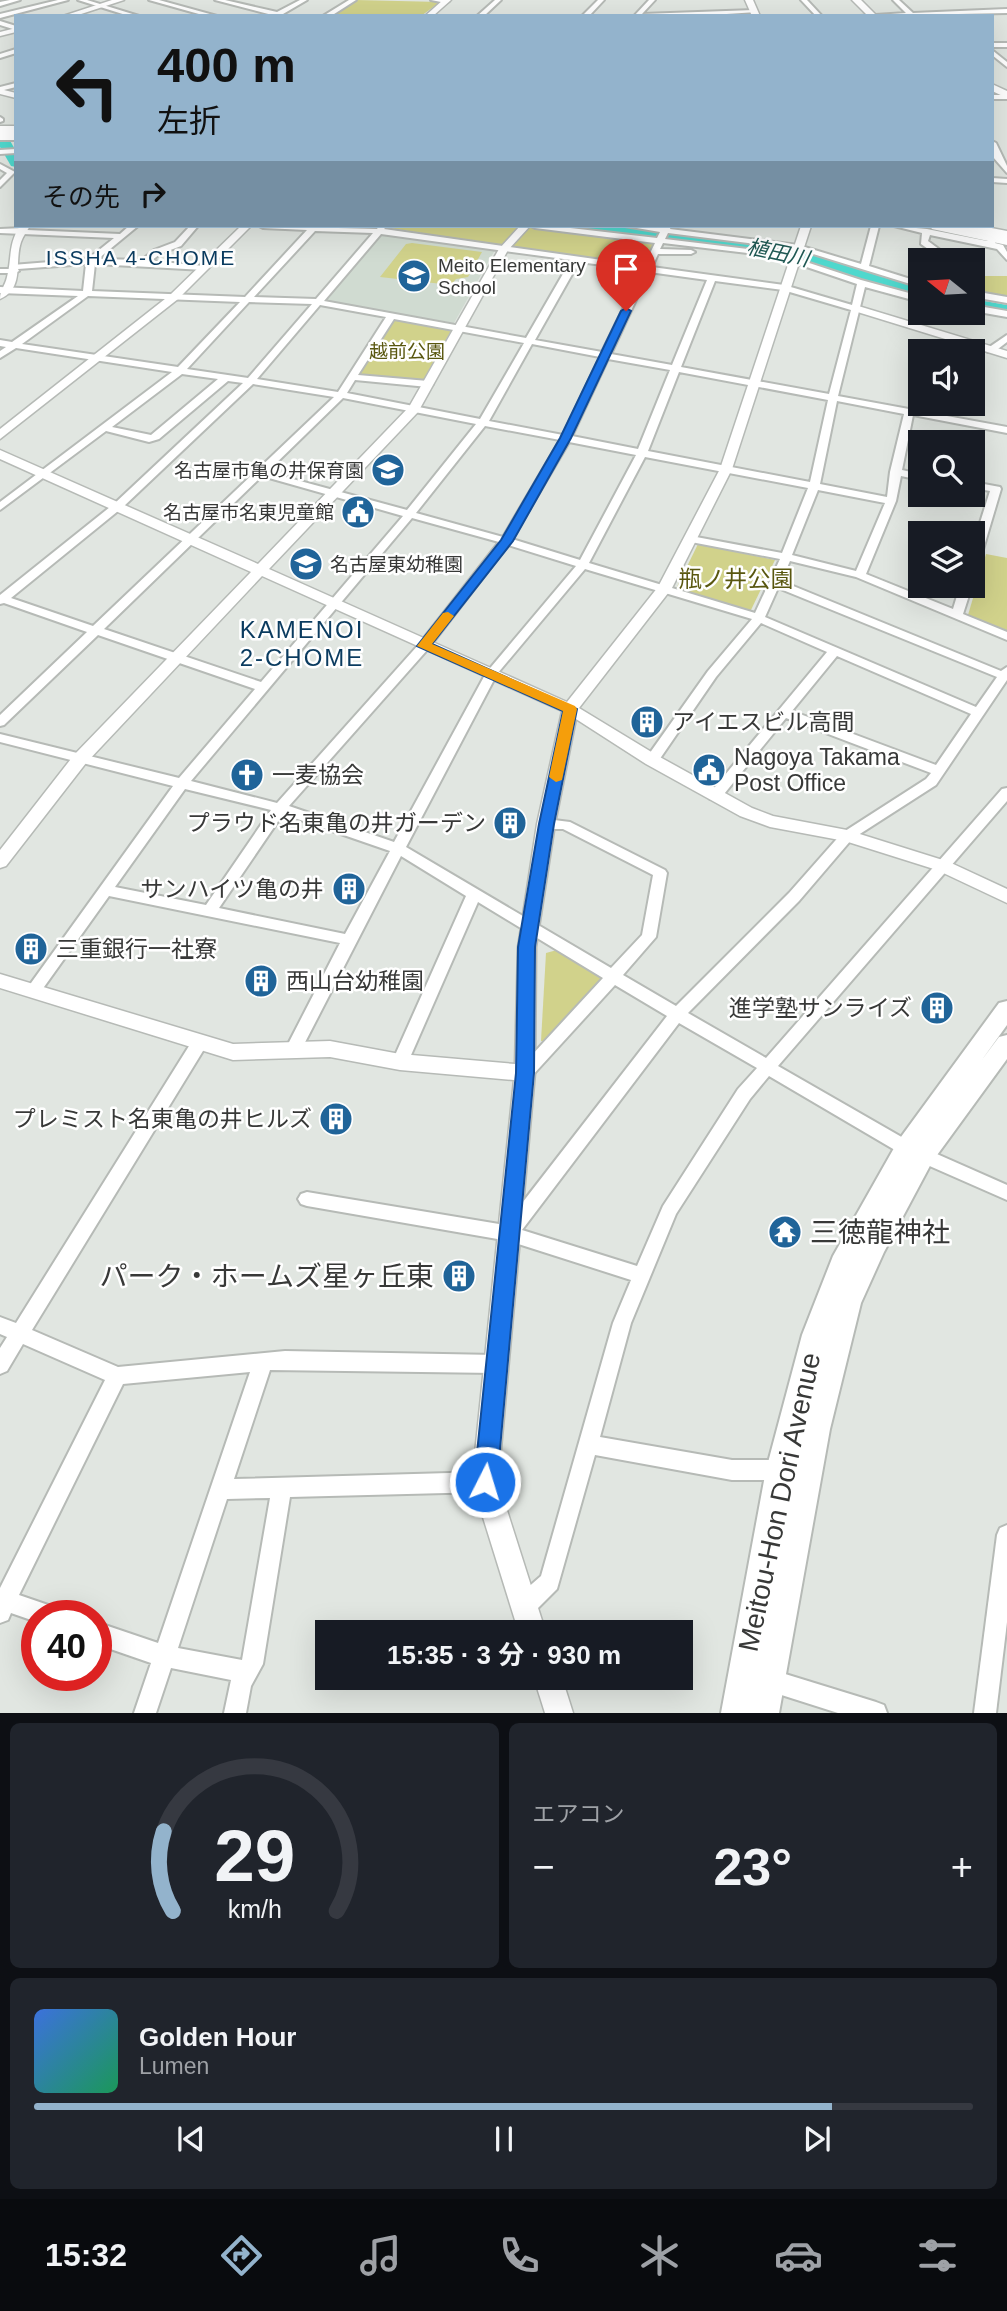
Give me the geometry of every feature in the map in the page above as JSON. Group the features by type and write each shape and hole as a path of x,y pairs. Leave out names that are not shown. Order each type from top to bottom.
{"highway":[{"path":"931,228 998,237"},
{"path":"964,228 998,237"},
{"path":"970,228 998,237"}],"main road":[{"path":"856,0 871,14"},
{"name":"Meitou-Hon Dori Avenue","path":"736,1713 780,1470 815,1335 845,1256 1007,1009"},
{"name":"Meitou-Hon Dori Avenue","path":"764,1713 817,1429 848,1303 915,1151 1007,1043"}],"street":[{"path":"1,3 17,0"},
{"path":"0,16 65,0"},
{"path":"81,0 128,14"},
{"path":"72,14 120,0"},
{"path":"152,0 206,14"},
{"path":"218,0 277,14"},
{"path":"220,14 259,0"},
{"path":"283,14 304,0"},
{"path":"329,14 353,0"},
{"path":"434,0 446,1"},
{"path":"482,14 498,0"},
{"path":"587,14 601,0"},
{"path":"639,14 652,0"},
{"path":"701,13 702,0"},
{"path":"680,14 755,14 749,0"},
{"path":"804,0 817,14"},
{"path":"896,0 911,14"},
{"path":"430,14 446,1"},
{"path":"943,6 951,14 1007,11"},
{"path":"988,6 1007,21"},
{"path":"0,152 8,135"},
{"path":"995,156 1007,158"},
{"path":"995,156 1007,171"},
{"path":"0,166 11,172 0,185"},
{"path":"0,355 87,293 91,261 131,228"},
{"path":"146,261 157,252 178,244 192,228"},
{"path":"0,435 174,297 244,228"},
{"path":"0,507 181,370 313,228"},
{"path":"1,599 119,505 251,381 381,228 576,260 785,288 1007,355"},
{"path":"0,862 80,759 414,409 504,248 523,228"},
{"path":"560,228 661,236 796,254 908,282"},
{"path":"635,228 702,252 720,248 796,254 862,283 908,296"},
{"path":"529,1620 485,1482 525,1073 529,925 546,824 570,709 665,588 726,469 805,228"},
{"path":"864,269 874,228"},
{"path":"931,228 924,242 933,248"},
{"path":"0,231 23,229 121,236"},
{"path":"2,292 15,278 16,242 23,229"},
{"path":"210,910 280,808 424,646 506,541 566,438 661,236"},
{"path":"998,237 1000,247 1007,258"},
{"path":"34,990 183,782 410,514 483,422 576,260"},
{"path":"0,271 60,261 146,261 204,268"},
{"path":"293,1050 492,673 583,565 642,453 712,277"},
{"path":"652,760 712,674 759,618 786,557 814,487 822,440 862,283"},
{"path":"2,292 318,302 908,412"},
{"path":"985,296 1007,300"},
{"path":"985,310 1007,314"},
{"path":"0,722 341,395 391,316"},
{"path":"991,350 1007,338"},
{"path":"0,343 341,395 891,502"},
{"path":"352,377 428,384"},
{"path":"104,428 149,439 155,437 225,378"},
{"path":"860,575 891,502 908,416"},
{"path":"931,416 1007,430"},
{"path":"0,453 424,646 492,673 570,709 715,796 771,821 847,836 943,866 1007,897"},
{"path":"895,472 908,475"},
{"path":"261,474 506,541 759,618 979,713"},
{"path":"985,532 1001,490"},
{"path":"691,539 786,557 860,575 1007,636"},
{"path":"509,1233 677,1014 794,897 847,836 931,782 1005,674 774,582"},
{"path":"957,616 962,598"},
{"path":"1,599 262,687"},
{"path":"715,796 835,650"},
{"path":"783,712 939,771"},
{"path":"0,738 280,808 399,849 915,1151 1007,1193"},
{"path":"524,1605 550,1582 622,1322 669,1211 744,1094 1007,792"},
{"path":"525,1073 649,937 660,873 565,825 546,824"},
{"path":"106,890 349,940"},
{"path":"400,1062 474,894"},
{"path":"0,981 233,1052 330,1049 400,1062 525,1073"},
{"path":"0,1365 200,1042"},
{"path":"307,1199 509,1233 642,1276"},
{"path":"0,1325 117,1376 285,1360 496,1364"},
{"path":"145,1713 263,1362"},
{"path":"21,1609 2,1604 117,1376"},
{"path":"589,1444 732,1470 780,1470"},
{"path":"222,1489 485,1482"},
{"path":"235,1713 241,1683 252,1664 282,1487"},
{"path":"985,1713 1007,1535"},
{"path":"112,1638 163,1656 247,1672"},
{"path":"769,1680 876,1713"},
{"path":"552,1690 559,1713"}],"shaded area":[{"name":"Meito Elementary School","path":"382,234 495,250 454,323 326,301"}],"green space":[{"path":"356,0 440,2 424,14 334,14"},
{"path":"389,228 543,228 656,243 642,265"},
{"path":"406,244 482,252 468,277 456,279 451,285 380,277"},
{"path":"985,276 1007,276 1007,298 985,294"},
{"name":"越前公園","path":"391,321 452,329 423,381 358,375"},
{"name":"瓶ノ井公園","path":"698,544 775,560 750,612 676,589"},
{"path":"986,554 1007,558 1007,631 968,615 973,598 985,598"},
{"path":"557,950 603,979 553,1042 541,1041 546,953"}],"waterway":[{"name":"植田川","path":"0,135 14,160"},
{"name":"植田川","path":"605,228 785,251 908,289"},
{"name":"植田川","path":"985,306 1007,310"}],"slow traffic":[{"path":"448,616 424,646 492,673 570,709 556,777"}],"place":[{"name":"Meito Elementary School","path":"414,276"},
{"name":"名古屋市亀の井保育園","path":"388,470"},
{"name":"名古屋市名東児童館","path":"358,512"},
{"name":"名古屋東幼稚園","path":"306,564"},
{"name":"アイエスビル高間","path":"647,722"},
{"name":"Nagoya Takama Post Office","path":"709,770"},
{"name":"一麦協会","path":"247,775"},
{"name":"プラウド名東亀の井ガーデン","path":"510,823"},
{"name":"サンハイツ亀の井","path":"349,889"},
{"name":"三重銀行一社寮","path":"31,949"},
{"name":"西山台幼稚園","path":"261,981"},
{"name":"進学塾サンライズ","path":"937,1008"},
{"name":"プレミスト名東亀の井ヒルズ","path":"336,1119"},
{"name":"三徳龍神社","path":"785,1232"},
{"name":"パーク・ホームズ星ヶ丘東","path":"459,1276"}],"district":[{"name":"ISSHA 4-CHOME","path":"141,258"},
{"name":"KAMENOI 2-CHOME","path":"302,644"}],"route":[{"path":"485,1482 525,1073 529,925 546,824 570,709 492,673 424,646 506,541 566,438 626,311"}]}
